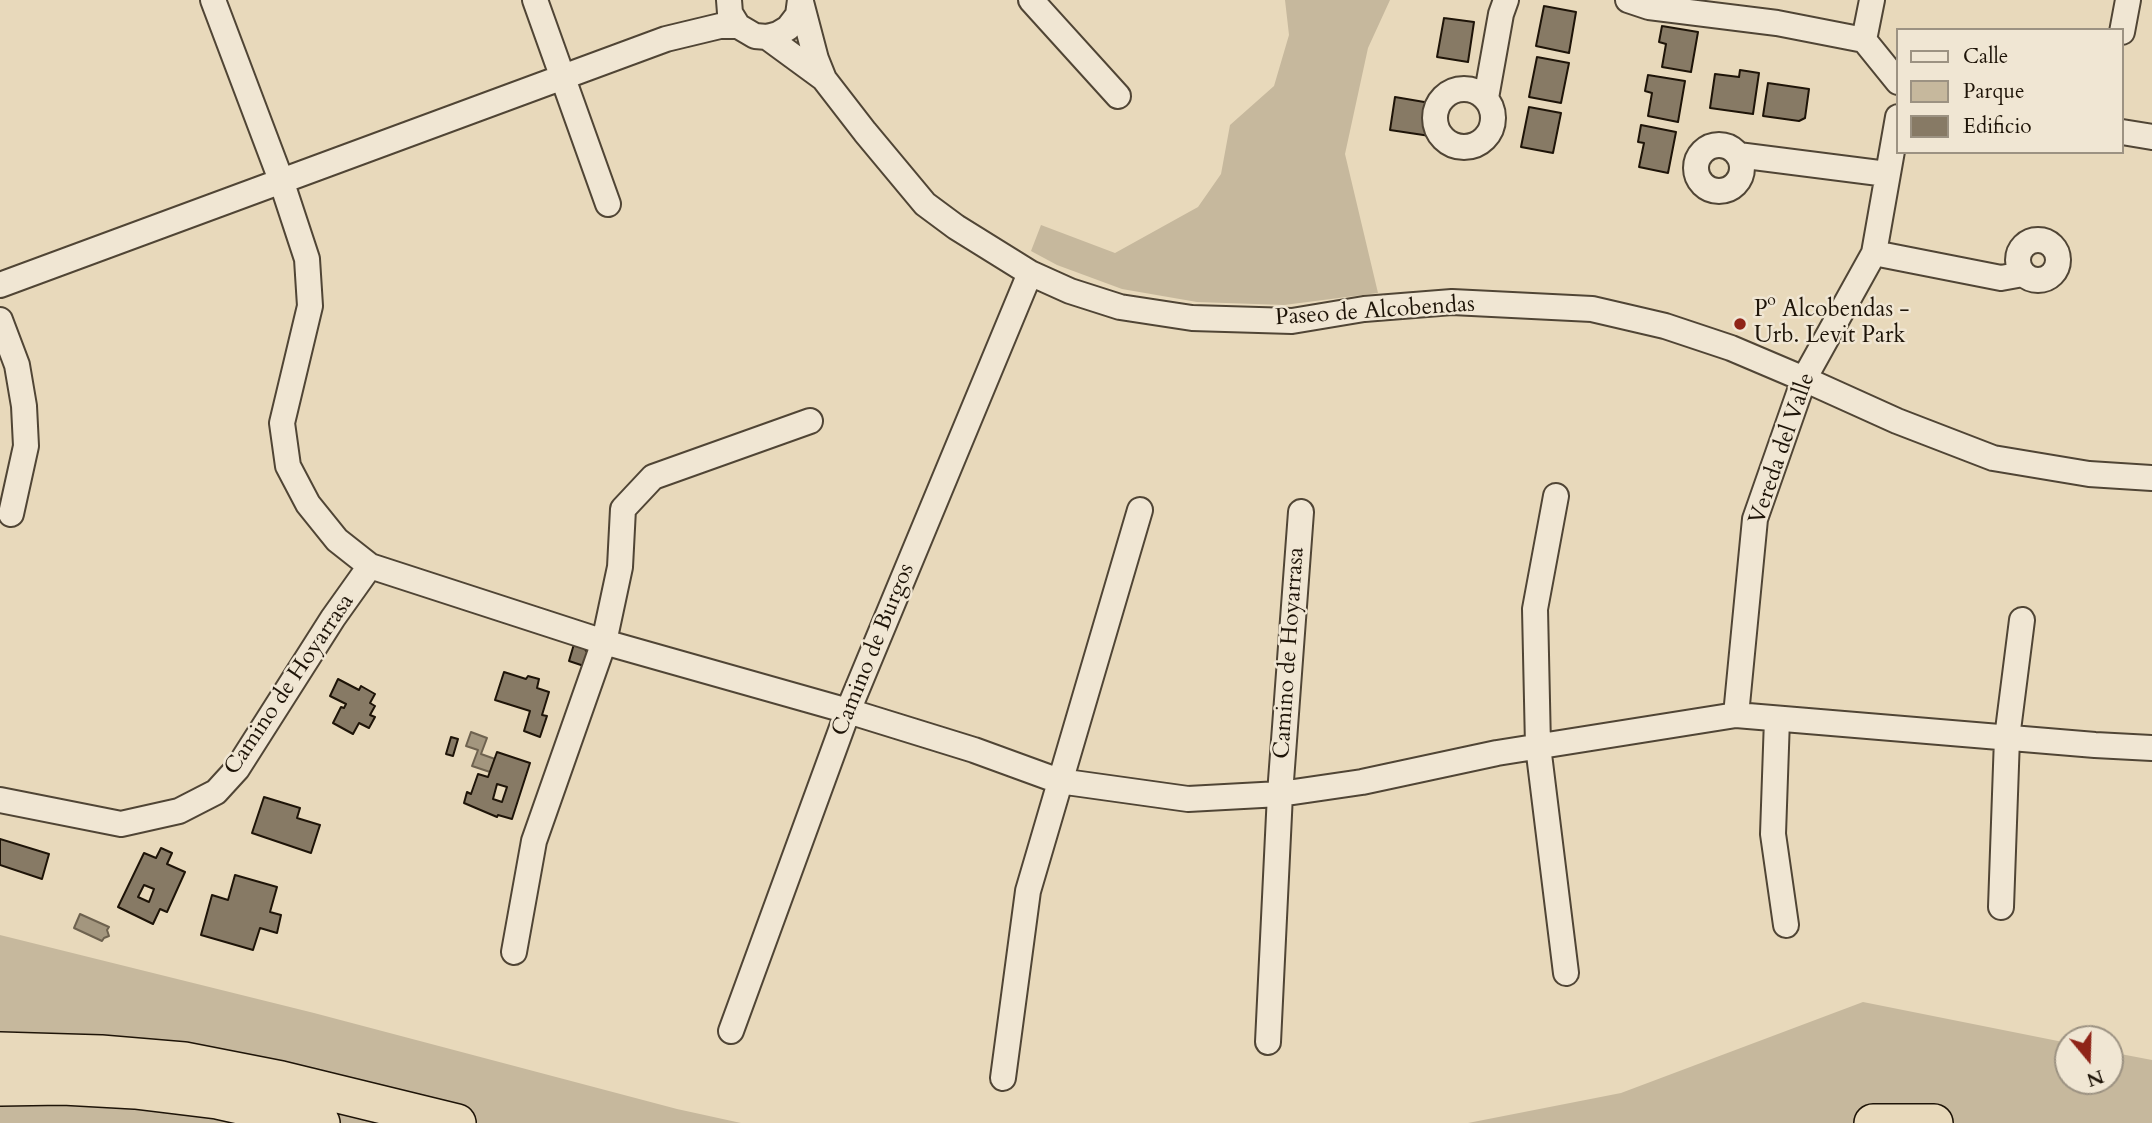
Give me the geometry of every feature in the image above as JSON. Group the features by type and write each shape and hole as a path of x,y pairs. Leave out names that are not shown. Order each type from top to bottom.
{"highway":[{"path":"0,1051 184,1060 281,1080 457,1123"},
{"path":"0,1087 63,1086 135,1090 217,1100 321,1123"},
{"path":"1872,1123 1934,1123"}],"street":[{"name":"Camino de Hoyarrasa","path":"213,0 281,180 307,260 310,306 282,423 288,466 308,504 337,540 370,566 604,642 848,711 974,750 1059,781 1188,799 1280,794 1362,782 1497,753 1736,715 2152,748"},
{"path":"535,0 608,204"},
{"path":"666,39 710,12 723,0"},
{"path":"729,0 730,13 738,26"},
{"path":"1031,0 1118,96"},
{"path":"1486,98 1506,0"},
{"path":"1628,0 1648,8 1777,23 1864,40 1896,80"},
{"path":"1864,40 1872,0"},
{"path":"2123,28 2127,0"},
{"path":"767,37 788,28 804,6"},
{"name":"Paseo de Alcobendas","path":"804,6 816,60 824,79 926,204 956,227 1030,273 1070,291 1120,307 1192,318 1292,321 1364,309 1452,302 1592,309 1665,326 1731,348 1897,421 1993,458 2089,474 2152,478"},
{"path":"0,285 666,39 720,26 738,26"},
{"name":"Paseo de Alcobendas","path":"738,26 755,36 767,37 824,79"},
{"name":"Vereda del Valle","path":"1736,715 1755,519 1804,379 1874,253 1896,126"},
{"path":"2124,132 2152,137"},
{"path":"1738,155 1886,174"},
{"path":"1874,253 2001,278 2023,274"},
{"name":"Camino de Burgos","path":"731,1031 848,711 1030,273"},
{"path":"0,320 17,365 25,419 26,446 11,514"},
{"path":"514,952 534,841 604,642 620,567 623,509 653,477 810,421"},
{"path":"1556,496 1535,609 1538,746 1566,973"},
{"path":"1003,1078 1028,891 1140,510"},
{"name":"Camino de Hoyarrasa","path":"1268,1042 1280,794 1301,512"},
{"name":"Camino de Hoyarrasa","path":"0,800 121,824 179,811 216,792 237,769 333,618 370,566"},
{"path":"2001,907 2007,738 2022,620"},
{"path":"1777,719 1773,834 1786,925"}],"green space":[{"path":"1285,0 1390,0 1368,48 1345,154 1378,293 1284,305 1197,302 1122,289 1057,265 1031,251 1041,225 1115,253 1198,207 1221,174 1230,125 1274,86 1289,35"},
{"path":"0,935 314,1013 677,1109 741,1123 0,1123"},
{"path":"1863,1002 2054,1040 2054,1095 2124,1095 2124,1055 2152,1060 2152,1123 1468,1123 1621,1093"}],"shaded area":[{"path":"471,732 487,738 481,754 495,759 490,772 472,766 478,750 466,746"},
{"path":"80,914 109,927 109,936 102,941 74,928"}],"building":[{"path":"1544,6 1576,12 1569,53 1536,46"},
{"path":"1444,18 1474,22 1468,62 1437,57"},
{"path":"1662,26 1698,32 1691,72 1662,67 1666,44 1659,42"},
{"path":"1537,57 1569,63 1561,103 1529,97"},
{"path":"1740,70 1759,73 1753,114 1710,108 1715,74 1739,77"},
{"path":"1648,75 1685,81 1678,122 1648,116 1652,93 1645,91"},
{"path":"1768,83 1809,89 1805,118 1799,121 1763,116"},
{"path":"1395,97 1436,104 1430,136 1390,130"},
{"path":"1529,107 1561,113 1553,153 1521,147"},
{"path":"1641,125 1676,132 1668,173 1639,167 1644,143 1638,142"},
{"path":"574,644 587,652 587,667 569,661"},
{"path":"504,672 526,679 528,676 539,679 537,688 549,692 542,715 547,716 540,737 524,731 530,711 495,700"},
{"path":"338,679 359,690 361,686 375,694 370,703 375,706 370,715 375,717 369,728 359,723 353,734 333,723 341,707 344,708 346,704 330,696"},
{"path":"451,737 458,739 453,756 446,754"},
{"path":"497,752 530,763 512,819 498,815 497,817 464,803 467,792 471,794 478,774 488,777","holes":["497,784 507,787 502,802 493,799"]},
{"path":"264,797 300,808 297,818 320,825 311,853 252,833"},
{"path":"0,839 49,854 42,879 0,865"},
{"path":"161,848 172,853 167,864 185,872 167,912 160,909 153,924 118,907 144,853 156,858","holes":["144,885 154,889 149,902 138,897"]},
{"path":"235,875 277,887 270,912 281,915 277,933 260,928 253,950 201,935 212,895 228,900"}],"place":[{"name":"Pº Alcobendas - Urb. Levit Park","path":"1740,324"}]}
